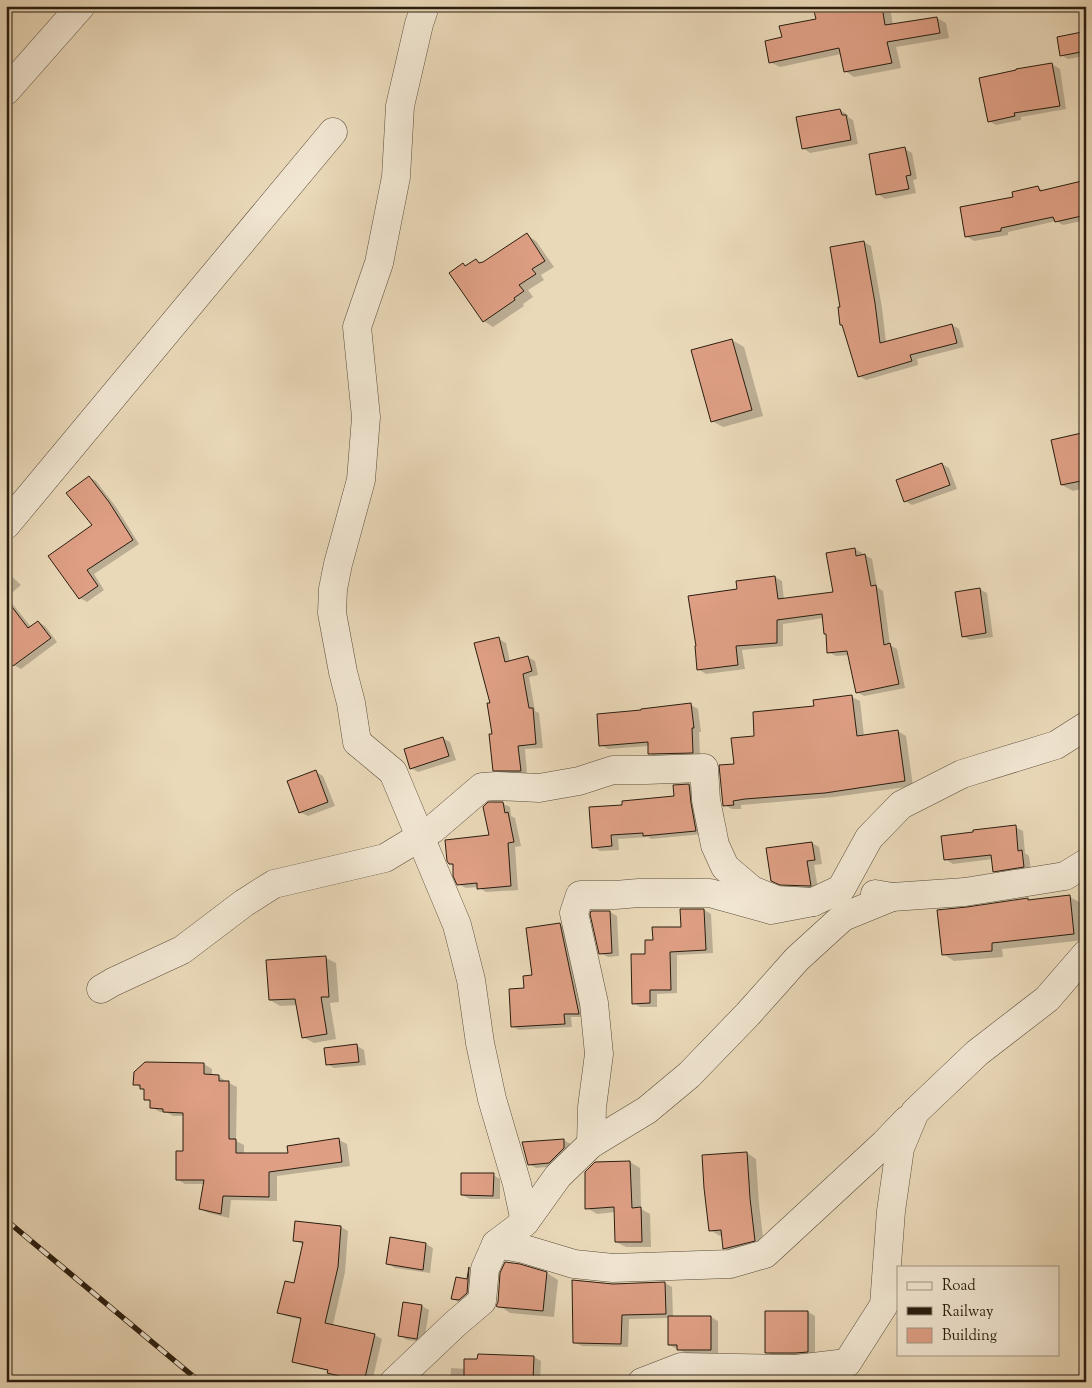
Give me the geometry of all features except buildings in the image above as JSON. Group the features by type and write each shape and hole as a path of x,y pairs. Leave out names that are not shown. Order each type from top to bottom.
{"street":[{"path":"6,91 81,6"},
{"path":"425,6 414,43 400,106 396,177 379,263 357,327 366,417 361,480 338,564 333,589 332,613 343,672 351,702 357,742 393,772 457,925 471,980 480,1043 492,1099 517,1184 525,1222"},
{"path":"6,525 333,132"},
{"path":"841,889 868,838 901,805 962,774 1056,745 1086,726"},
{"path":"101,989 182,950 244,903 274,884 386,858 433,829 482,787 539,788 579,781 613,770 704,768 706,800 715,845 725,867 752,890 777,900 813,902"},
{"path":"591,1144 592,1107 599,1054 594,1004 574,914 580,895 710,893 772,910 813,902 841,889 892,898 965,892 1066,876 1086,863"},
{"path":"394,1382 482,1301 485,1269 496,1244 525,1222 558,1176 591,1144 647,1110 689,1075 748,1014 797,959 843,917 892,898"},
{"path":"496,1244 524,1249 574,1264 613,1268 730,1264 765,1254 884,1144 977,1053 1047,999 1086,954"},
{"path":"642,1382 680,1367 796,1369 847,1364 884,1305 891,1211 900,1148 915,1112"}],"railway":[{"path":"6,1220 200,1382"}]}
